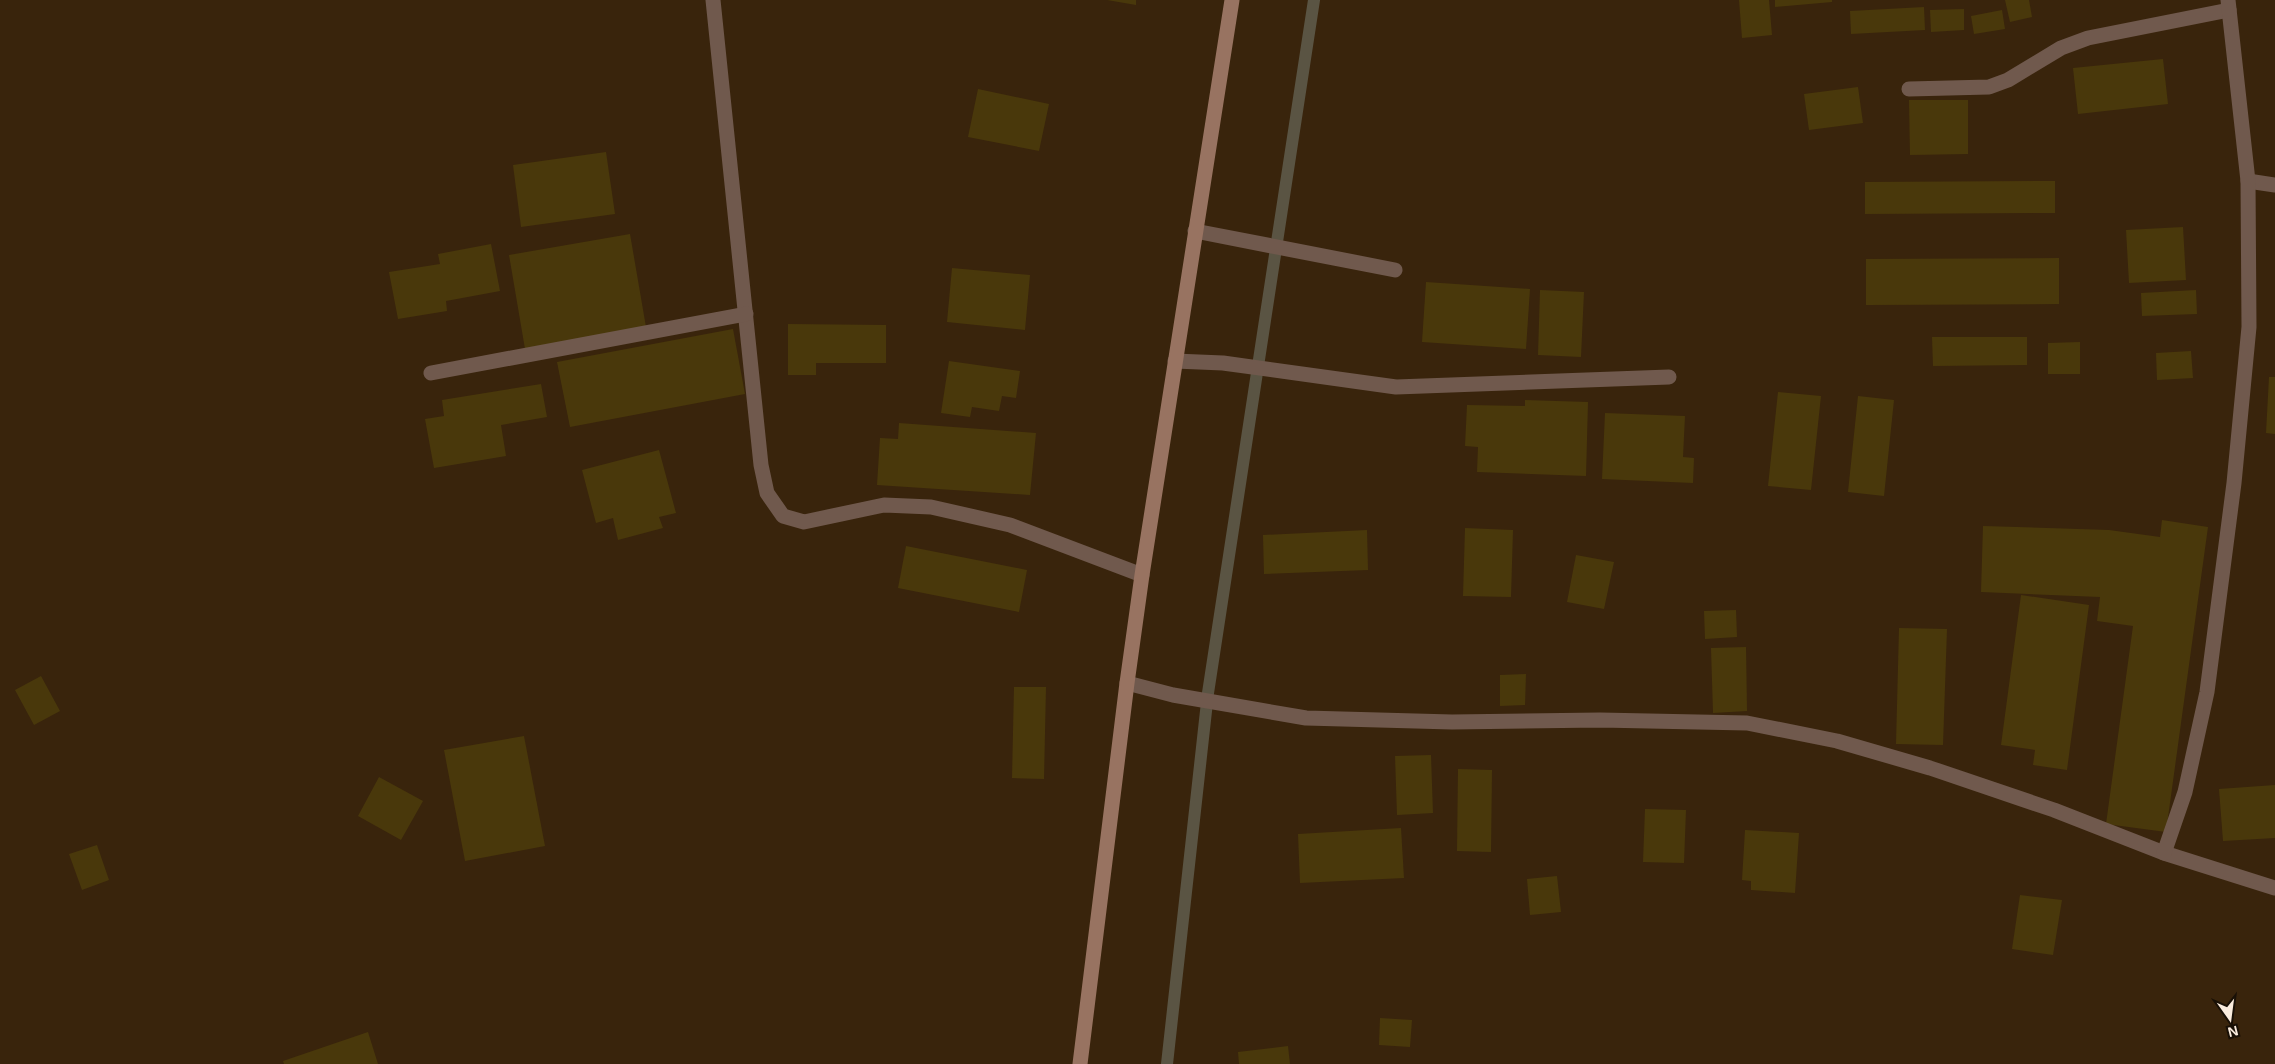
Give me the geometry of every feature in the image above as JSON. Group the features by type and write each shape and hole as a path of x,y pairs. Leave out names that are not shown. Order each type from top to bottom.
{"main road":[{"path":"1080,1064 1142,575 1232,0"}],"street":[{"path":"713,0 761,465 767,493 783,516 804,522 884,504 931,507 1010,525 1142,575"},
{"path":"1909,89 1989,87 2008,80 2061,48 2088,38 2229,5 2248,181 2249,327 2232,493 2207,692 2185,792 2164,853"},
{"path":"2248,181 2275,185"},
{"path":"1196,231 1395,270"},
{"path":"431,373 746,314"},
{"path":"1175,361 1223,363 1286,373 1396,386 1669,378"},
{"path":"1127,683 1173,695 1306,718 1452,722 1600,720 1747,723 1837,741 1930,768 2054,810 2164,853 2275,888"}],"building":[{"path":"1107,0 1136,0 1136,5"},
{"path":"1739,0 1769,0 1772,35 1742,38"},
{"path":"1775,0 1832,0 1832,2 1775,7"},
{"path":"2005,0 2029,0 2032,17 2010,22"},
{"path":"1924,7 1925,30 1851,34 1850,11"},
{"path":"1964,9 1964,30 1931,32 1930,10"},
{"path":"2002,10 2005,29 1974,34 1971,16"},
{"path":"2163,59 2168,104 2078,114 2073,68"},
{"path":"1858,87 1863,123 1809,130 1804,94"},
{"path":"978,89 1049,104 1039,151 968,137"},
{"path":"1909,100 1968,100 1968,154 1910,155"},
{"path":"606,152 615,214 521,227 513,165"},
{"path":"2055,181 2055,213 1865,214 1865,182"},
{"path":"2183,227 2186,280 2129,283 2126,230"},
{"path":"630,234 646,327 525,349 509,255"},
{"path":"491,244 500,291 446,301 447,311 398,319 389,272 440,264 438,254"},
{"path":"2059,258 2059,304 1866,305 1866,259"},
{"path":"952,268 1030,275 1025,330 947,322"},
{"path":"1426,282 1530,289 1526,349 1422,342"},
{"path":"1540,290 1584,292 1581,357 1538,355"},
{"path":"2196,290 2197,314 2142,316 2141,293"},
{"path":"788,324 886,325 886,363 816,363 816,375 788,375"},
{"path":"733,329 745,394 570,427 557,362"},
{"path":"1932,337 2027,337 2027,365 1933,366"},
{"path":"2080,342 2080,374 2048,374 2048,343"},
{"path":"2191,351 2193,378 2157,380 2156,353"},
{"path":"949,361 1020,371 1016,398 1002,396 999,411 972,407 970,417 941,413"},
{"path":"2269,377 2275,377 2275,434 2266,433"},
{"path":"541,384 547,417 501,425 506,456 434,468 425,419 444,416 442,400"},
{"path":"1778,392 1821,396 1811,490 1768,486"},
{"path":"1858,396 1894,400 1884,496 1848,492"},
{"path":"1525,400 1588,402 1586,476 1477,472 1478,447 1465,446 1467,405 1525,406"},
{"path":"1605,413 1685,416 1683,457 1694,458 1693,483 1602,479"},
{"path":"899,423 1036,433 1030,495 877,485 880,438 898,439"},
{"path":"659,450 676,513 659,517 663,528 618,540 613,518 596,523 582,470"},
{"path":"2162,520 2208,527 2166,832 2106,824 2133,626 2097,621 2100,597 1981,592 1983,526 2109,530 2160,537"},
{"path":"1465,528 1513,530 1511,597 1463,596"},
{"path":"1367,530 1368,570 1264,574 1263,535"},
{"path":"906,546 1027,570 1019,612 898,588"},
{"path":"1576,555 1614,562 1604,609 1567,602"},
{"path":"2021,595 2089,605 2067,770 2033,765 2035,750 2001,745"},
{"path":"1736,610 1737,637 1705,639 1704,611"},
{"path":"1899,628 1947,629 1943,745 1896,744"},
{"path":"1746,647 1747,711 1713,713 1711,648"},
{"path":"1526,674 1525,705 1500,706 1500,675"},
{"path":"41,676 60,711 34,725 15,690"},
{"path":"1014,687 1046,687 1044,779 1012,778"},
{"path":"524,736 545,846 465,861 444,750"},
{"path":"1431,755 1433,813 1397,815 1395,756"},
{"path":"1458,769 1492,770 1491,852 1457,851"},
{"path":"379,777 423,801 401,840 358,816"},
{"path":"2275,785 2275,838 2223,841 2219,789"},
{"path":"1645,809 1686,810 1684,863 1643,862"},
{"path":"1401,828 1404,878 1300,883 1298,834"},
{"path":"1745,830 1799,833 1795,893 1751,890 1751,881 1742,880"},
{"path":"97,845 109,880 82,890 69,854"},
{"path":"1557,876 1561,912 1530,915 1527,879"},
{"path":"2020,895 2062,900 2053,955 2012,949"},
{"path":"1380,1018 1412,1020 1410,1047 1379,1045"},
{"path":"368,1032 378,1064 284,1064 283,1061"},
{"path":"1288,1046 1290,1064 1239,1064 1238,1052"}],"waterway":[{"path":"1167,1064 1208,693 1314,0"}]}
